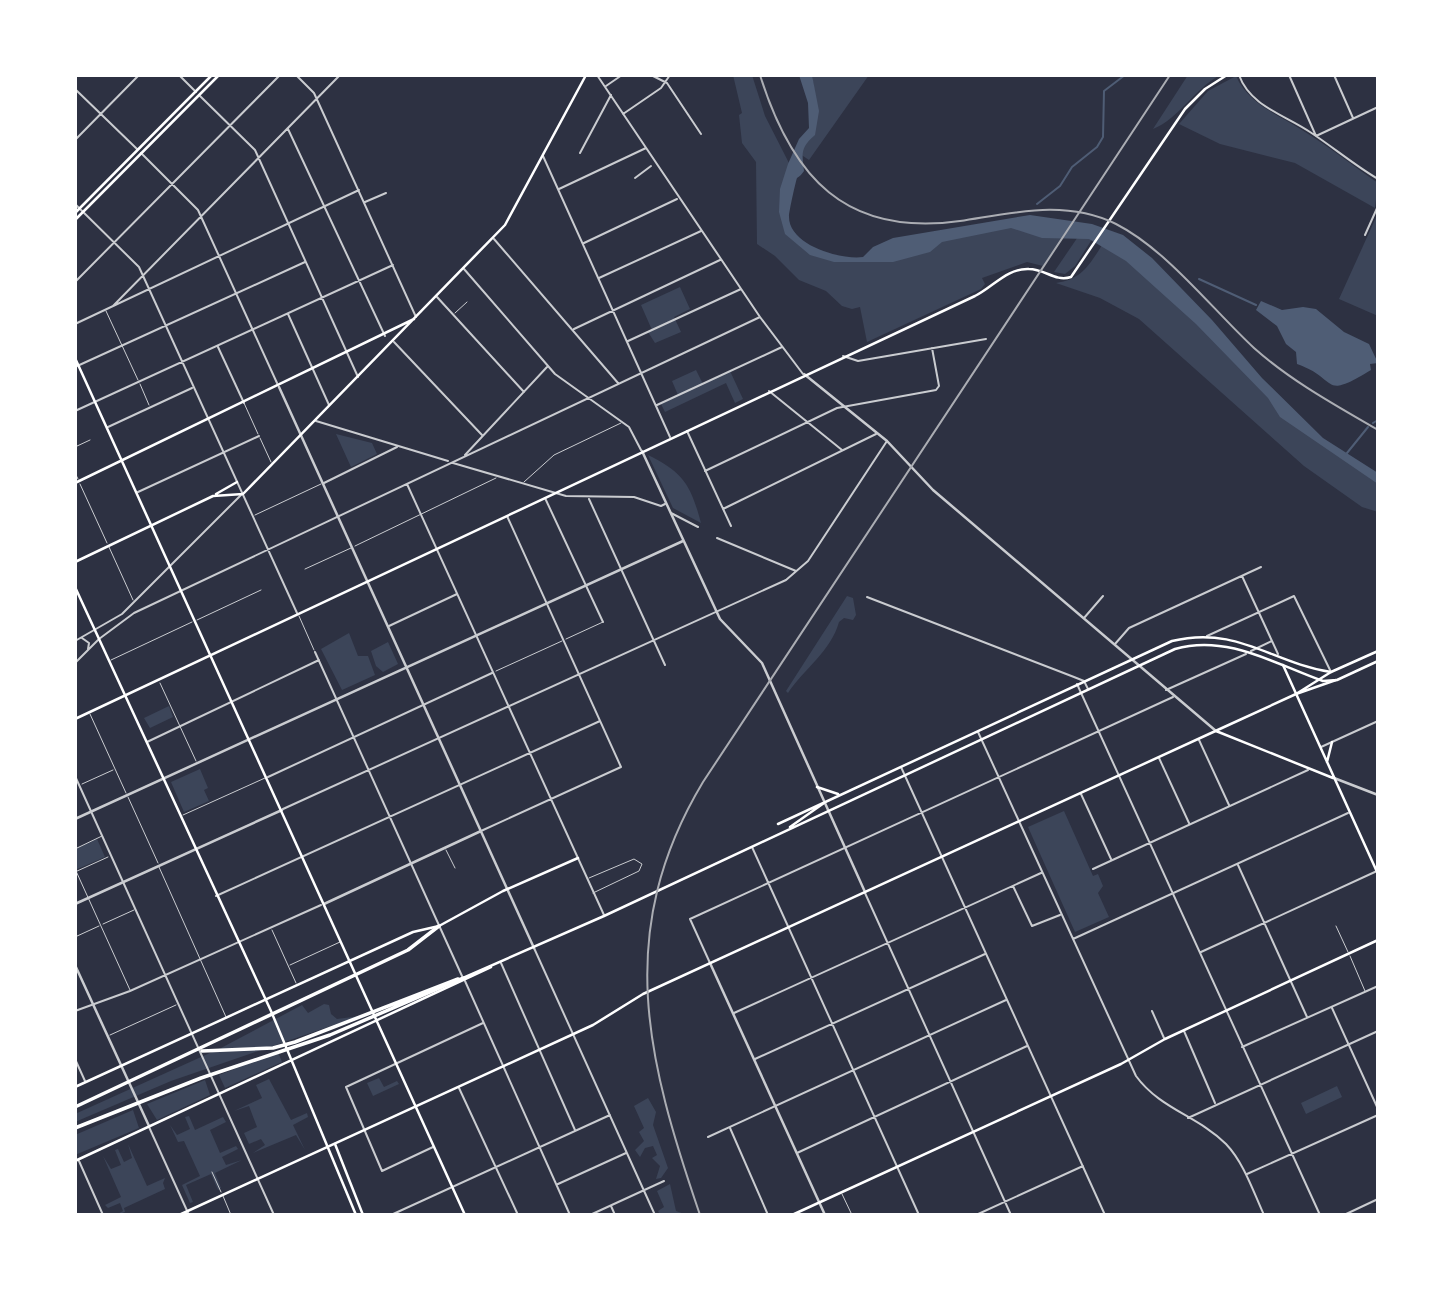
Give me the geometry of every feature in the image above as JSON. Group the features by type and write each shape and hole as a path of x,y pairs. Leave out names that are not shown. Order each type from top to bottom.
{"highway":[{"path":"75,1108 197,1052 346,977 408,950 439,926"},
{"path":"197,1052 272,1048 295,1042 464,980"},
{"path":"75,1128 179,1087 330,1035 464,980"}],"main road":[{"path":"75,220 212,75"},
{"path":"75,213 197,93 219,75"},
{"path":"213,496 243,494 493,239 509,219 586,75"},
{"path":"75,719 804,374 975,296 1013,272 1032,268 1062,279 1078,271 1185,108 1205,89 1227,75"},
{"path":"77,482 348,354 416,318"},
{"path":"75,358 268,777 464,1215"},
{"path":"75,562 237,482"},
{"path":"75,587 264,1001 271,1011 356,1215"},
{"path":"778,824 1172,641 1207,636 1228,638 1331,672"},
{"path":"77,1160 1175,649 1197,645 1226,646 1318,679 1337,680"},
{"path":"1296,694 1331,672 1378,651"},
{"path":"179,1215 603,1020 643,994 710,963 1296,694 1337,680 1378,661"},
{"path":"1283,665 1377,872"},
{"path":"1216,731 1334,778"},
{"path":"1326,762 1332,742"},
{"path":"817,786 842,794"},
{"path":"787,830 824,802"},
{"path":"75,1087 414,932 439,926 507,889 578,858"},
{"path":"792,1215 1127,1061 1183,1030 1378,940"},
{"path":"335,1144 363,1215"}],"street":[{"path":"75,140 139,75"},
{"path":"179,75 259,157 358,377"},
{"path":"75,282 280,75"},
{"path":"296,75 317,98 416,318"},
{"path":"113,306 340,75"},
{"path":"597,75 798,371 887,441 933,490 1216,731"},
{"path":"605,87 622,75"},
{"path":"651,75 667,83 701,134"},
{"path":"623,114 667,83 670,75"},
{"path":"1239,75 1246,90 1257,100 1316,136 1378,179"},
{"path":"1289,75 1316,136"},
{"path":"1334,75 1353,118"},
{"path":"1376,75 1378,79"},
{"path":"75,89 201,216 655,1215"},
{"path":"580,153 611,95"},
{"path":"1316,136 1378,107"},
{"path":"288,128 385,336"},
{"path":"558,189 646,148"},
{"path":"543,156 671,438"},
{"path":"635,178 651,166"},
{"path":"75,324 359,190"},
{"path":"364,203 386,193"},
{"path":"583,243 679,198"},
{"path":"75,204 139,267 297,614"},
{"path":"1365,235 1378,206"},
{"path":"599,278 702,230"},
{"path":"493,239 618,383"},
{"path":"573,330 722,259"},
{"path":"77,367 306,262"},
{"path":"75,411 393,265"},
{"path":"464,268 562,381 623,422 633,432 716,611 727,629 760,659 1011,1215"},
{"path":"627,342 741,289"},
{"path":"436,297 524,392"},
{"path":"287,313 329,406"},
{"path":"75,663 99,639 134,612 760,317"},
{"path":"843,356 858,361 986,338"},
{"path":"394,342 482,436"},
{"path":"218,346 244,403"},
{"path":"656,406 782,347"},
{"path":"705,471 807,422 845,407 938,389 932,348"},
{"path":"464,455 548,366"},
{"path":"107,427 194,387"},
{"path":"769,391 842,451"},
{"path":"315,421 555,492 589,498 634,497 661,506 666,503"},
{"path":"686,430 731,526"},
{"path":"723,509 878,434"},
{"path":"137,493 259,436"},
{"path":"75,904 798,572 887,441"},
{"path":"323,483 397,447"},
{"path":"407,483 604,916"},
{"path":"75,641 95,632 134,603 243,494"},
{"path":"545,497 603,622"},
{"path":"589,498 665,665"},
{"path":"670,512 698,527"},
{"path":"75,1011 130,991 200,960 621,767 507,515"},
{"path":"717,538 798,572"},
{"path":"75,819 684,541"},
{"path":"1114,645 1129,628 1261,567"},
{"path":"1242,576 1278,654"},
{"path":"388,626 458,594"},
{"path":"1084,619 1103,596"},
{"path":"1207,636 1294,596 1331,672"},
{"path":"867,597 1084,681 1088,690"},
{"path":"82,638 89,643 88,650"},
{"path":"1166,690 1272,641"},
{"path":"315,652 570,1215"},
{"path":"146,742 319,660"},
{"path":"268,777 494,672"},
{"path":"1077,684 1320,1215"},
{"path":"825,1215 690,919 1173,696"},
{"path":"216,896 600,721"},
{"path":"1320,747 1378,721"},
{"path":"978,731 1127,1061 1148,1091 1227,1145 1246,1175 1264,1215"},
{"path":"1198,739 1229,806"},
{"path":"1159,757 1190,824"},
{"path":"901,766 1105,1215"},
{"path":"1093,869 1310,769"},
{"path":"75,776 274,1215"},
{"path":"1334,778 1378,795"},
{"path":"1081,793 1112,860"},
{"path":"1072,939 1350,812"},
{"path":"751,846 919,1215"},
{"path":"1237,864 1307,1017"},
{"path":"733,1014 1042,872"},
{"path":"1200,953 1377,872"},
{"path":"1013,886 1032,926 1061,914"},
{"path":"754,1060 986,954"},
{"path":"500,962 575,1130"},
{"path":"75,965 188,1213"},
{"path":"1242,1047 1378,986"},
{"path":"708,1137 1007,999"},
{"path":"1331,1007 1378,1109"},
{"path":"1152,1010 1165,1039"},
{"path":"433,1147 382,1171 346,1087 483,1023"},
{"path":"1183,1030 1216,1105"},
{"path":"1187,1118 1378,1031"},
{"path":"797,1153 1028,1046"},
{"path":"75,1059 86,1082"},
{"path":"459,1087 518,1215"},
{"path":"391,1215 610,1115"},
{"path":"1246,1175 1378,1115"},
{"path":"729,1127 768,1215"},
{"path":"557,1185 627,1153"},
{"path":"77,1160 103,1215"},
{"path":"976,1215 1083,1166"},
{"path":"590,1215 664,1181"},
{"path":"1344,1215 1378,1199"},
{"path":"611,1205 615,1215"}],"lane":[{"path":"453,315 467,302"},
{"path":"106,310 150,407"},
{"path":"244,403 271,465"},
{"path":"523,484 554,455 623,422"},
{"path":"75,447 90,440"},
{"path":"75,473 134,603"},
{"path":"305,569 498,477"},
{"path":"253,517 323,483"},
{"path":"109,661 261,590"},
{"path":"297,614 315,652"},
{"path":"494,672 603,622"},
{"path":"158,679 197,764"},
{"path":"89,712 226,1018"},
{"path":"75,787 115,769"},
{"path":"180,817 268,777"},
{"path":"75,849 102,836"},
{"path":"445,848 455,868"},
{"path":"111,856 76,871 130,991"},
{"path":"587,878 634,859 642,864 639,871 593,892"},
{"path":"75,937 136,909"},
{"path":"1336,926 1366,991"},
{"path":"271,928 297,986"},
{"path":"288,966 341,942"},
{"path":"107,1036 179,1003"},
{"path":"212,1172 231,1215"},
{"path":"842,1192 852,1215"}],"shaded area":[{"path":"733,75 752,75 765,116 790,165 787,225 815,253 868,261 942,237 999,225 1066,231 1043,266 1027,262 982,278 985,284 981,289 867,342 860,307 852,309 842,306 826,291 799,280 775,256 757,244 756,162 742,143 739,115 742,113"},
{"path":"799,75 812,75 819,111 815,135 803,151 804,171 797,178 789,216 791,226 806,243 829,253 863,257 873,247 893,238 1030,215 1092,224 1123,235 1152,258 1212,320 1262,378 1323,438 1378,473 1378,484 1280,417 1268,398 1196,324 1126,261 1089,239 1042,238 1011,228 942,242 930,252 893,262 834,262 810,255 785,234 779,212 780,189 788,164 799,139 809,128 808,103"},
{"path":"812,75 869,75 809,160 800,154 818,115"},
{"path":"1188,75 1220,75 1202,88 1171,118 1153,129"},
{"path":"1236,76 1256,102 1321,142 1378,183 1375,208 1295,163 1220,144 1179,124 1208,91"},
{"path":"1378,213 1378,316 1339,299"},
{"path":"1084,228 1096,233 1075,266 1065,274 1054,272"},
{"path":"1108,236 1301,424 1378,478 1378,512 1362,507 1304,466 1139,319 1100,298 1056,283 1081,273"},
{"path":"680,287 690,309 674,317 681,332 655,343 648,332 652,330 641,305"},
{"path":"1261,301 1282,310 1303,307 1316,309 1344,332 1369,344 1378,363 1370,364 1371,370 1344,384 1331,384 1297,364 1296,352 1286,344 1277,326 1256,310"},
{"path":"696,370 703,384 730,371 743,399 735,403 726,383 665,412 661,404 678,395 672,381"},
{"path":"336,434 372,443 377,454 351,467"},
{"path":"648,455 670,467 684,481 701,523 673,508"},
{"path":"847,596 853,598 856,615 853,620 844,618 839,622 824,651 788,693 786,691"},
{"path":"349,633 358,656 368,656 375,675 342,690 321,649"},
{"path":"388,642 398,664 383,672 376,666 371,651"},
{"path":"169,706 173,717 150,728 144,718"},
{"path":"200,769 208,788 204,790 209,801 184,812 171,782"},
{"path":"1064,811 1093,876 1098,874 1103,886 1098,893 1109,917 1075,932 1028,827"},
{"path":"97,839 105,857 75,870 75,849"},
{"path":"324,1004 329,1005 331,1014 337,1019 360,1016 171,1081 75,1122 75,1114 221,1048 302,1005 308,1013"},
{"path":"278,1052 282,1062 225,1088 219,1075"},
{"path":"379,1078 384,1087 397,1081 399,1084 373,1096 367,1083"},
{"path":"269,1079 291,1120 307,1113 308,1117 293,1125 305,1150 296,1135 253,1153 265,1145 261,1139 249,1144 244,1133 257,1127 249,1106 234,1111 262,1098 256,1085"},
{"path":"205,1080 210,1095 157,1120 147,1104"},
{"path":"1337,1086 1342,1097 1306,1114 1301,1103"},
{"path":"648,1098 656,1112 653,1125 668,1168 661,1178 656,1179 660,1166 652,1158 657,1155 653,1146 645,1148 640,1157 635,1150 644,1141 639,1132 644,1128 634,1106"},
{"path":"133,1110 139,1128 75,1155 75,1135"},
{"path":"189,1116 195,1130 223,1117 226,1122 210,1130 220,1153 236,1146 238,1149 222,1157 226,1165 242,1160 215,1173 221,1188 218,1190 211,1174 186,1185 193,1202 190,1203 182,1185 200,1176 184,1141 178,1142 170,1125 177,1135 190,1129 185,1117"},
{"path":"128,1144 147,1186 165,1178 165,1189 124,1208 125,1212 116,1215 123,1211 120,1203 108,1208 105,1205 121,1197 103,1156 111,1169 121,1165 115,1150 118,1149 124,1162 132,1158"},
{"path":"670,1184 676,1211 687,1215 660,1215 658,1211 664,1207 657,1191"}],"waterway":[{"path":"1037,204 1060,186 1072,167 1097,147 1103,137 1104,91 1125,75"},
{"path":"1199,279 1256,305"},
{"path":"1373,423 1378,420"},
{"path":"1347,453 1368,427"}],"railway":[{"path":"760,75 773,111 789,143 807,170 829,192 855,209 885,219 920,224 1039,210 1078,212 1116,224 1135,235 1171,264 1268,360 1314,392 1378,430"},
{"path":"700,1215 665,1103 654,1049 648,997 649,944 657,891 675,837 703,782 1170,75"}]}
